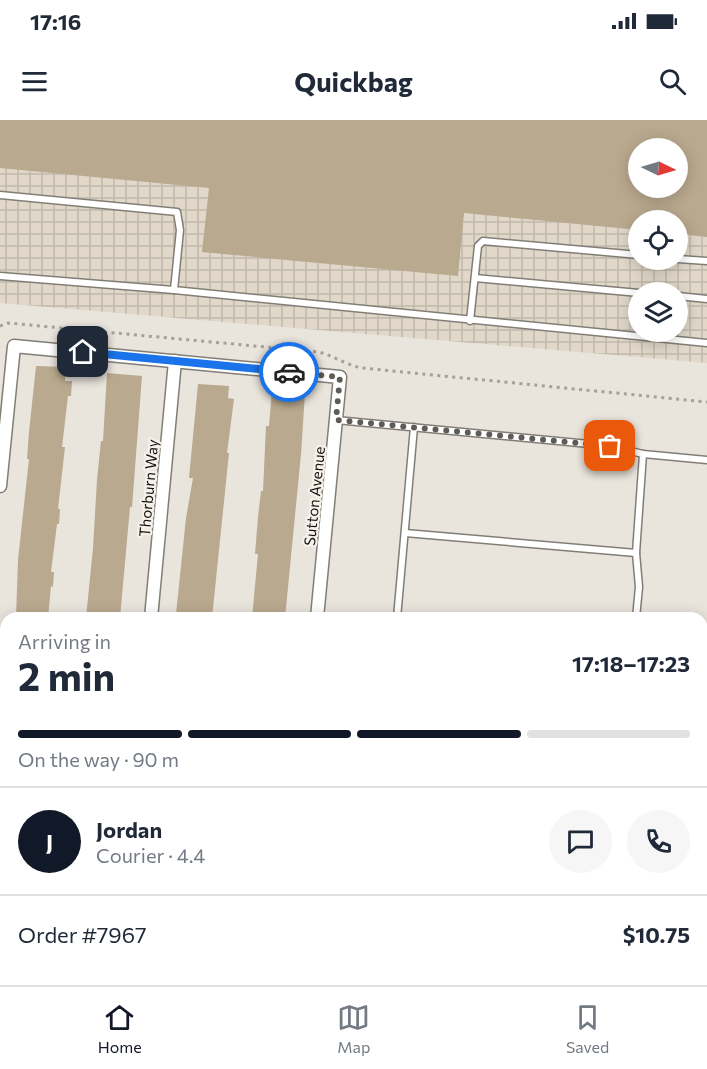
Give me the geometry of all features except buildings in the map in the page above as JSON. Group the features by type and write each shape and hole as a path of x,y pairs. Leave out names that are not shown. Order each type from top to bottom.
{"street":[{"path":"0,486 14,346 175,361"},
{"name":"Sutton Avenue","path":"175,361 340,377 318,612"},
{"name":"Thorburn Way","path":"152,612 175,361"}],"lane":[{"path":"0,195 177,212 180,230 174,290"},
{"path":"470,321 478,246 483,241 628,254"},
{"path":"688,260 707,261"},
{"path":"0,276 174,290 707,343"},
{"path":"475,278 628,292"},
{"path":"688,297 707,299"},
{"path":"336,420 610,446 644,454 707,460"},
{"path":"398,612 414,427"},
{"path":"637,612 639,587 636,553 644,454"},
{"path":"405,532 636,553"}],"path":[{"path":"0,326 8,323 319,352 350,366 362,368 707,402"}],"shaded area":[{"path":"0,120 707,120 707,363 0,303"}],"way so far":[{"path":"289,372 340,377 336,420 610,446"}],"route":[{"path":"83,352 289,372"}]}
